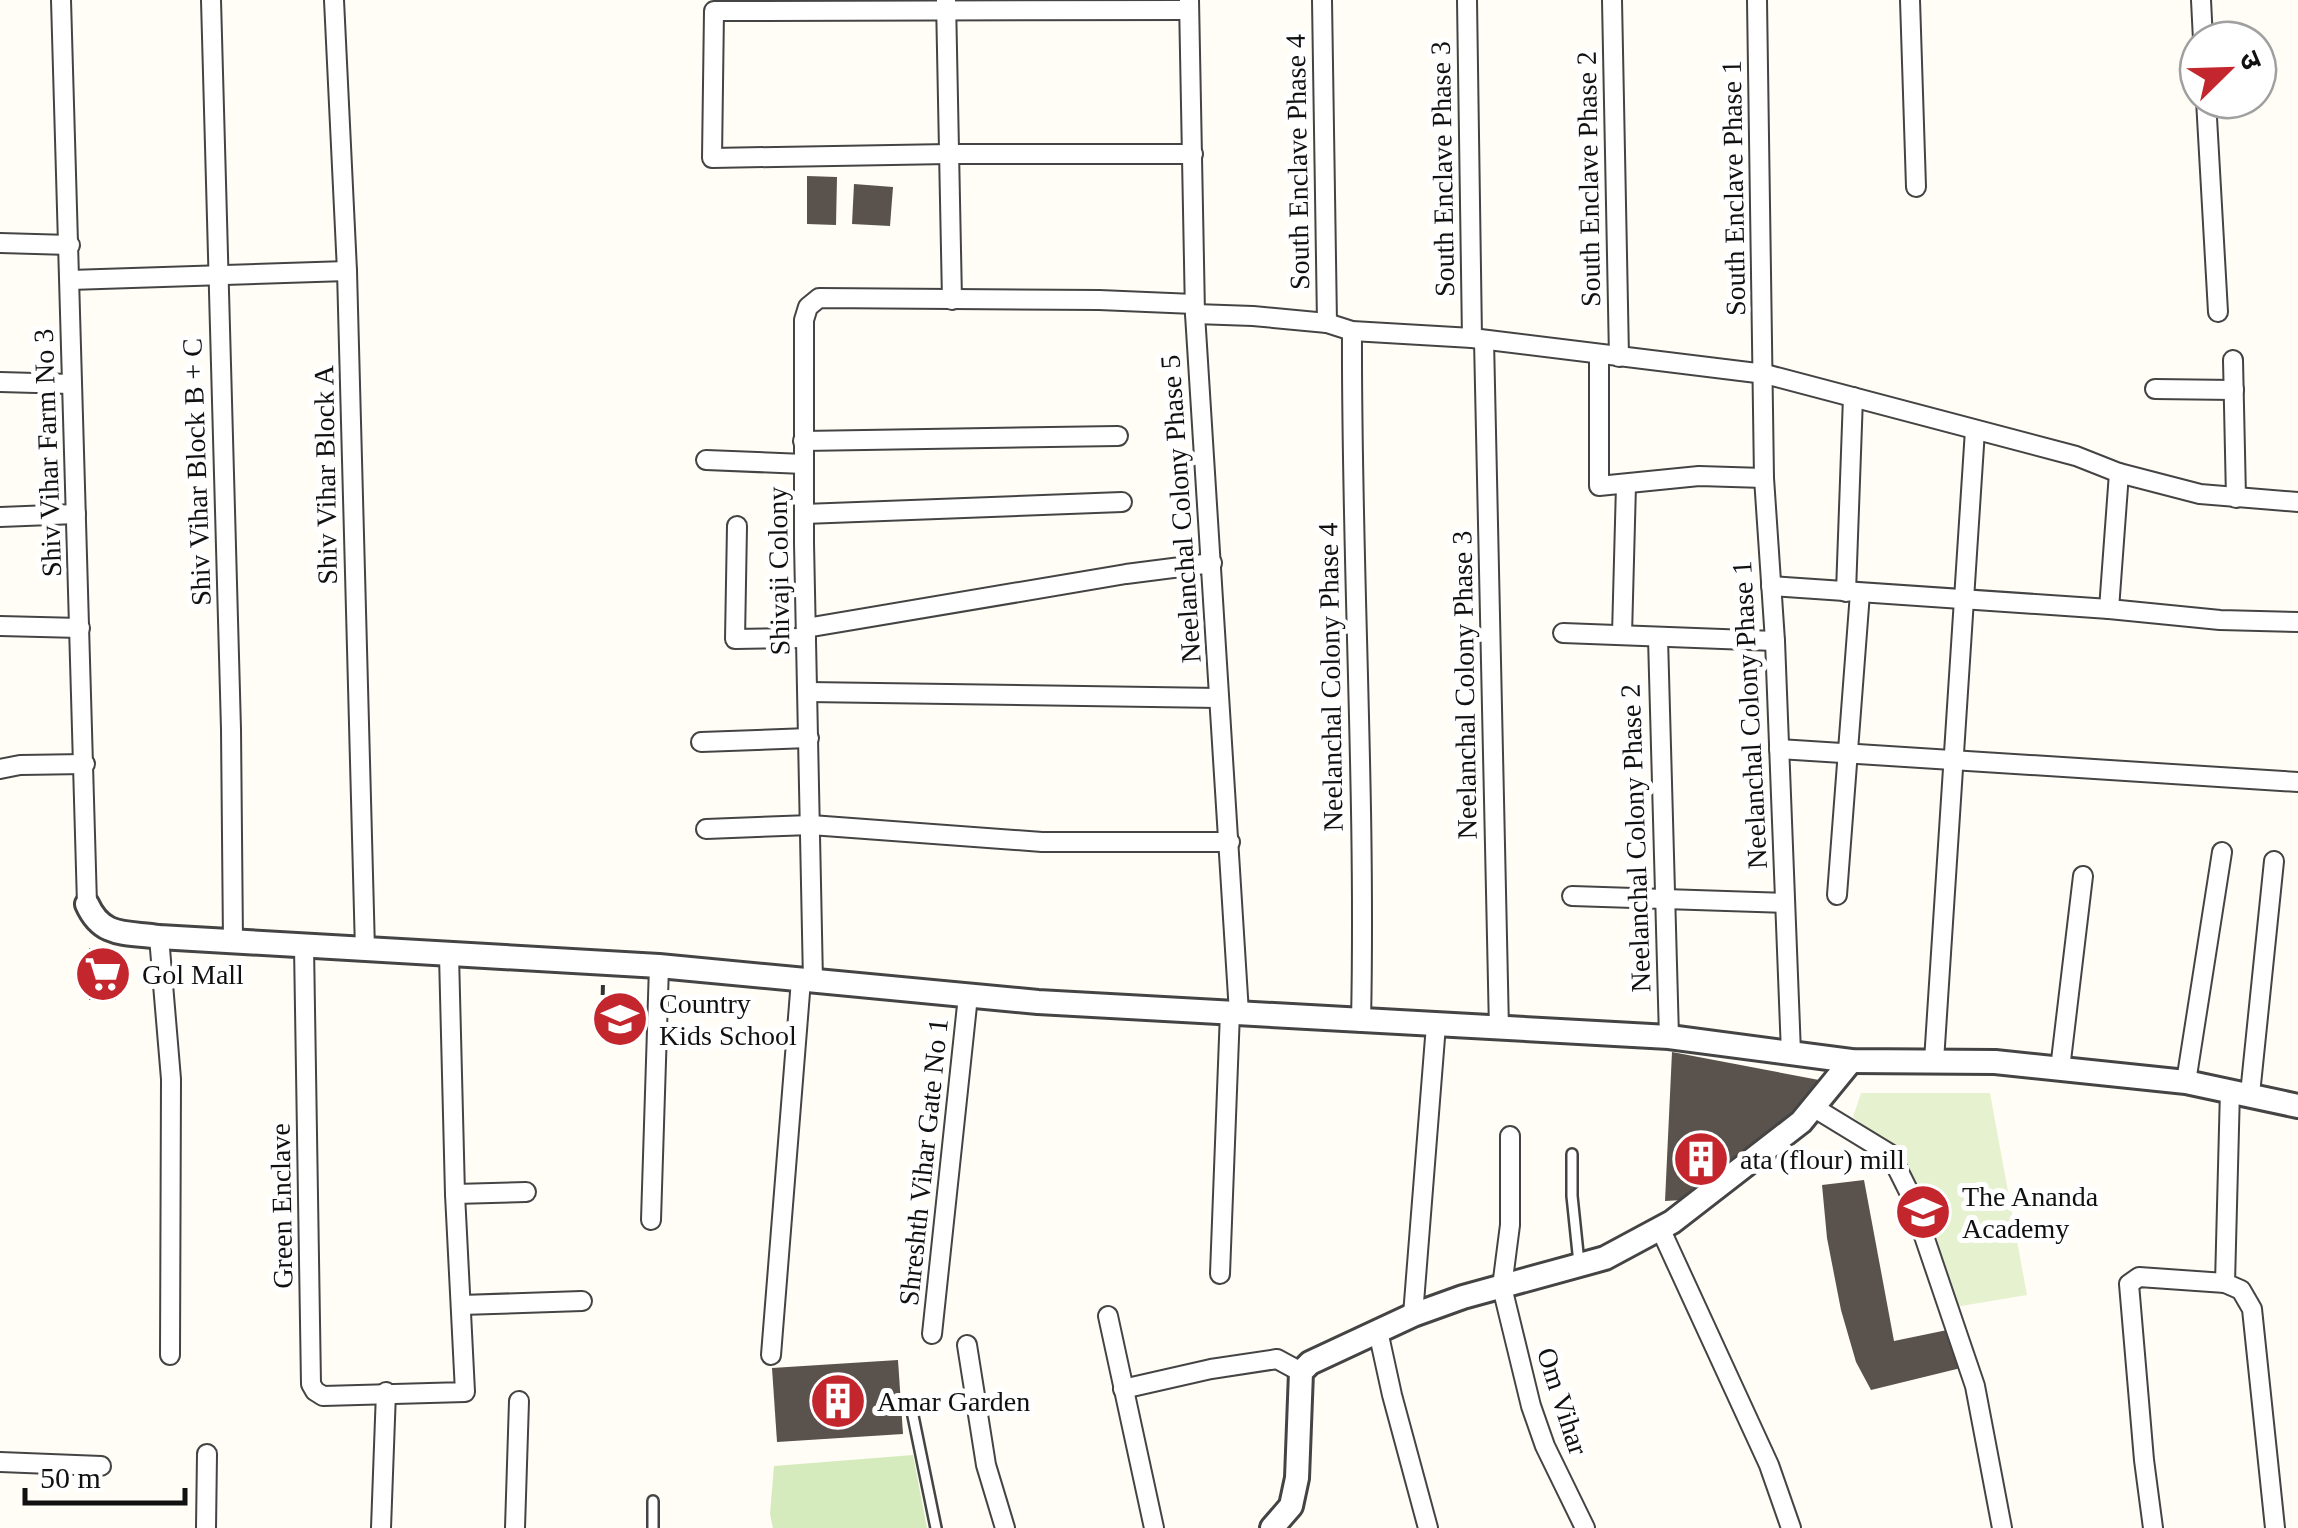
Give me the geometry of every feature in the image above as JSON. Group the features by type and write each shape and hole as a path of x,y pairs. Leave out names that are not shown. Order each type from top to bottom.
{"street":[{"name":"Shiv Vihar Farm No 3","path":"60,0 87,904"},
{"name":"Shiv Vihar Block B + C","path":"211,0 232,730 233,942"},
{"name":"Shiv Vihar Block A","path":"334,0 347,271 366,950"},
{"name":"South Enclave Phase 4","path":"1322,0 1326,323"},
{"name":"South Enclave Phase 3","path":"1467,0 1478,339"},
{"name":"South Enclave Phase 2","path":"1612,0 1620,357"},
{"name":"South Enclave Phase 1","path":"1757,0 1765,374"},
{"path":"1910,0 1916,187"},
{"path":"1189,5 714,12 712,158 1193,154"},
{"name":"Neelanchal Colony Phase 5","path":"1189,5 1195,309 1230,842 1235,1013 1220,1274"},
{"path":"946,6 952,300"},
{"path":"2207,120 2218,312"},
{"path":"0,243 70,246"},
{"path":"70,280 347,271"},
{"name":"Shivaji Colony","path":"771,1355 807,981 811,825 804,320 808,307 819,298 1195,309 1326,323 1352,331 1478,339 1765,374 2076,456 2119,473 2200,494 2298,502"},
{"name":"Neelanchal Colony Phase 4","path":"1352,331 1361,1022"},
{"name":"Neelanchal Colony Phase 3","path":"1478,339 1499,1029"},
{"path":"1599,354 1599,486 1699,476 1764,478"},
{"path":"2233,360 2236,498"},
{"name":"Neelanchal Colony Phase 1","path":"1765,374 1764,478 1791,1053"},
{"path":"0,382 70,384"},
{"path":"2155,389 2234,390"},
{"path":"1837,896 1853,592 1853,397"},
{"path":"1934,1061 1976,430"},
{"path":"804,442 1118,436"},
{"path":"706,460 804,464"},
{"path":"2110,609 2119,473"},
{"path":"1622,635 1626,486"},
{"path":"804,514 1122,502"},
{"path":"0,517 76,514"},
{"path":"737,526 735,640 806,633 1126,574 1212,563"},
{"path":"1771,586 2220,620 2298,622"},
{"path":"0,626 80,628"},
{"path":"1563,633 1774,641"},
{"name":"Neelanchal Colony Phase 2","path":"1658,638 1668,1036"},
{"path":"808,692 1220,698"},
{"path":"701,742 809,738"},
{"path":"1779,748 2298,782"},
{"path":"0,770 20,765 84,764"},
{"path":"706,830 811,825 1042,842 1230,842"},
{"path":"2186,1082 2222,852"},
{"path":"2225,1283 2240,1092 2274,860"},
{"path":"2060,1069 2083,876"},
{"path":"1572,896 1784,903"},
{"path":"87,904 95,922 107,930 159,937 604,962 968,996 1361,1022 1668,1036 1851,1061 1934,1061 2186,1082 2298,1106"},
{"path":"159,937 172,1080 170,1355"},
{"name":"Green Enclave","path":"304,946 312,1384 324,1396 466,1392 461,1304"},
{"path":"449,955 461,1304 582,1300"},
{"path":"651,1220 658,966"},
{"name":"Shreshth Vihar Gate No 1","path":"932,1334 968,996"},
{"path":"1413,1316 1436,1025"},
{"path":"1272,1528 1291,1506 1297,1478 1301,1372 1310,1364 1413,1316 1605,1258 1660,1228 1801,1122 1851,1061"},
{"path":"1813,1107 1890,1154 1908,1192 1976,1386 2002,1528"},
{"path":"1502,1286 1510,1225 1510,1136"},
{"path":"455,1194 526,1192"},
{"path":"1660,1228 1769,1465 1791,1528"},
{"path":"2153,1528 2130,1284 2139,1277 2225,1283 2240,1290 2252,1309 2275,1528"},
{"name":"Om Vihar","path":"1502,1286 1531,1406 1545,1446 1585,1528"},
{"path":"1108,1316 1154,1528"},
{"path":"1378,1331 1428,1528"},
{"path":"967,1345 986,1465 1005,1528"},
{"path":"1123,1390 1211,1369 1277,1360 1301,1372"},
{"path":"381,1528 386,1392"},
{"path":"515,1528 519,1401"},
{"path":"206,1528 207,1454"},
{"path":"0,1462 101,1466"}],"lane":[{"path":"1572,1154 1579,1266"},
{"path":"912,1411 936,1528"},
{"path":"653,1501 653,1528"}],"path":[{"path":"602,1024 604,962"}],"green space":[{"path":"1861,1093 1990,1093 2027,1295 1949,1308 1911,1173 1896,1151 1853,1117"},
{"path":"913,1455 927,1528 773,1528 770,1514 774,1466"}],"building":[{"path":"807,176 837,177 836,225 807,224"},
{"path":"854,184 893,187 890,226 852,224"},
{"name":"Gol Mall","path":"89,948 116,948 116,1000 89,1000"},
{"name":"ata (flour) mill","path":"1672,1052 1819,1080 1788,1119 1682,1200 1665,1201"},
{"path":"1864,1180 1894,1341 1952,1329 1965,1367 1871,1390 1856,1362 1841,1310 1827,1238 1822,1185"},
{"name":"Amar Garden","path":"898,1360 903,1434 777,1442 772,1368"}],"place":[{"name":"Gol Mall","path":"103,974"},
{"name":"Country Kids School","path":"620,1019"},
{"name":"ata (flour) mill","path":"1701,1159"},
{"name":"The Ananda Academy","path":"1923,1212"},
{"name":"Amar Garden","path":"838,1401"}]}
